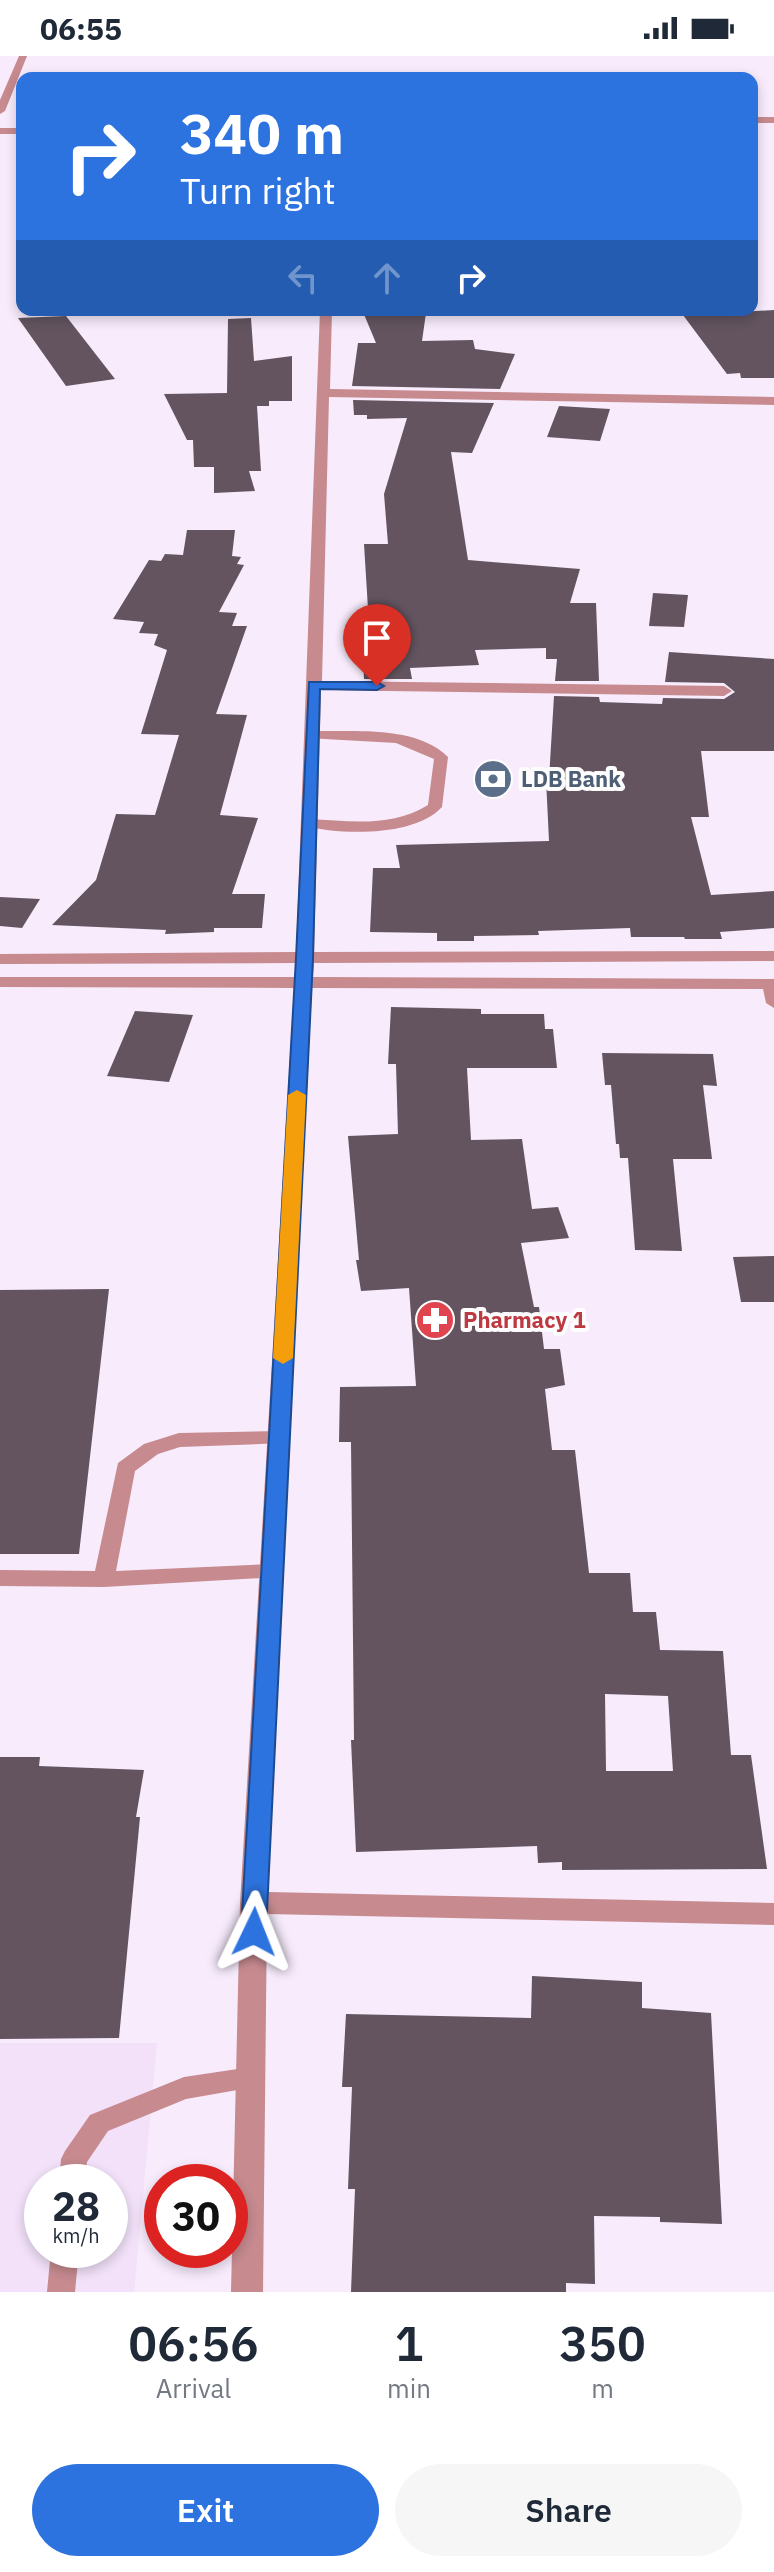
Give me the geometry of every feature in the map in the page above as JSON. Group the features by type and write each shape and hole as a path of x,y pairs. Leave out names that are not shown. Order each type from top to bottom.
{"street":[{"path":"0,111 16,73"},
{"path":"247,2292 254,1903 305,958 326,316"},
{"path":"323,393 774,401"},
{"path":"313,685 724,691"},
{"path":"0,959 774,956"},
{"path":"0,982 772,984"},
{"path":"254,1903 774,1914"}],"lane":[{"path":"309,823 391,827 418,820 435,807 441,757 425,745 401,739 312,735"},
{"path":"772,984 774,1003"},
{"path":"104,1579 125,1468 151,1449 179,1440 279,1438"},
{"path":"0,1578 104,1579 272,1572"},
{"path":"74,2164 99,2123 184,2088 251,2078"},
{"path":"61,2292 63,2268"}],"shaded area":[{"path":"0,2043 157,2043 134,2292 0,2292"}],"building":[{"path":"774,310 774,378 741,378 740,373 727,374 684,316 758,316 758,311"},
{"path":"66,316 115,379 66,386 18,318"},
{"path":"365,316 426,316 422,341 473,340 475,349 515,354 500,389 352,386 358,343 376,343"},
{"path":"251,318 254,361 292,356 292,401 269,401 269,406 257,406 261,471 249,471 255,491 214,493 214,467 194,467 193,440 187,440 164,394 227,393 228,319"},
{"path":"353,400 494,403 472,453 451,452 468,560 580,569 570,603 596,603 599,681 555,681 557,659 546,659 546,648 475,650 479,665 410,668 412,679 364,679 361,610 368,609 364,544 388,544 384,494 407,418 367,419 367,415 354,415"},
{"path":"559,406 610,409 600,441 547,437"},
{"path":"187,530 235,530 232,556 241,557 237,564 244,565 219,612 237,613 232,626 247,626 216,714 247,715 220,815 258,818 232,894 265,894 262,928 214,928 214,932 165,934 166,930 52,925 96,880 116,814 155,815 179,735 141,734 167,650 154,645 158,634 139,633 144,622 113,619 149,560 161,561 165,554 183,555"},
{"path":"653,593 688,595 684,627 649,626"},
{"path":"669,652 774,659 774,751 701,751 709,817 691,817 711,895 774,891 774,928 720,932 722,939 631,937 630,928 474,936 474,941 437,941 437,933 370,932 373,868 400,868 396,845 549,841 546,779 549,779 554,696 599,697 600,702 662,704 663,698 724,699 735,692 724,683 665,682"},
{"path":"0,897 40,899 22,928 0,926"},
{"path":"391,1007 481,1009 481,1014 544,1014 545,1029 553,1029 557,1068 467,1068 471,1140 522,1139 532,1209 558,1207 569,1238 521,1243 534,1307 539,1307 544,1349 560,1349 565,1385 545,1389 552,1450 575,1450 589,1573 630,1573 633,1612 656,1612 660,1650 723,1651 731,1755 751,1755 767,1869 562,1870 562,1862 538,1863 537,1846 356,1852 351,1740 354,1740 351,1442 339,1442 340,1387 416,1386 409,1288 361,1291 356,1260 359,1260 348,1136 398,1134 396,1064 388,1064","holes":["605,1694 668,1696 673,1771 606,1771"]},
{"path":"135,1011 193,1015 169,1082 107,1076"},
{"path":"602,1053 713,1054 717,1086 703,1085 712,1159 673,1159 682,1251 635,1250 628,1158 620,1158 619,1144 616,1144 611,1085 605,1085"},
{"path":"774,1256 774,1302 741,1302 733,1257"},
{"path":"109,1289 79,1554 0,1554 0,1290"},
{"path":"0,1757 40,1757 39,1766 144,1770 136,1817 140,1817 119,2038 0,2039"},
{"path":"532,1976 642,1982 642,2008 711,2013 722,2224 660,2222 660,2217 594,2216 595,2284 566,2283 566,2292 351,2292 355,2189 348,2189 352,2087 342,2087 346,2014 531,2018"}],"slow traffic":[{"path":"283,1358 297,1095"}],"place":[{"name":"LDB Bank","path":"493,779"},
{"name":"Pharmacy 1","path":"435,1320"}],"route":[{"path":"254,1932 305,958 313,685 377,686"}]}
